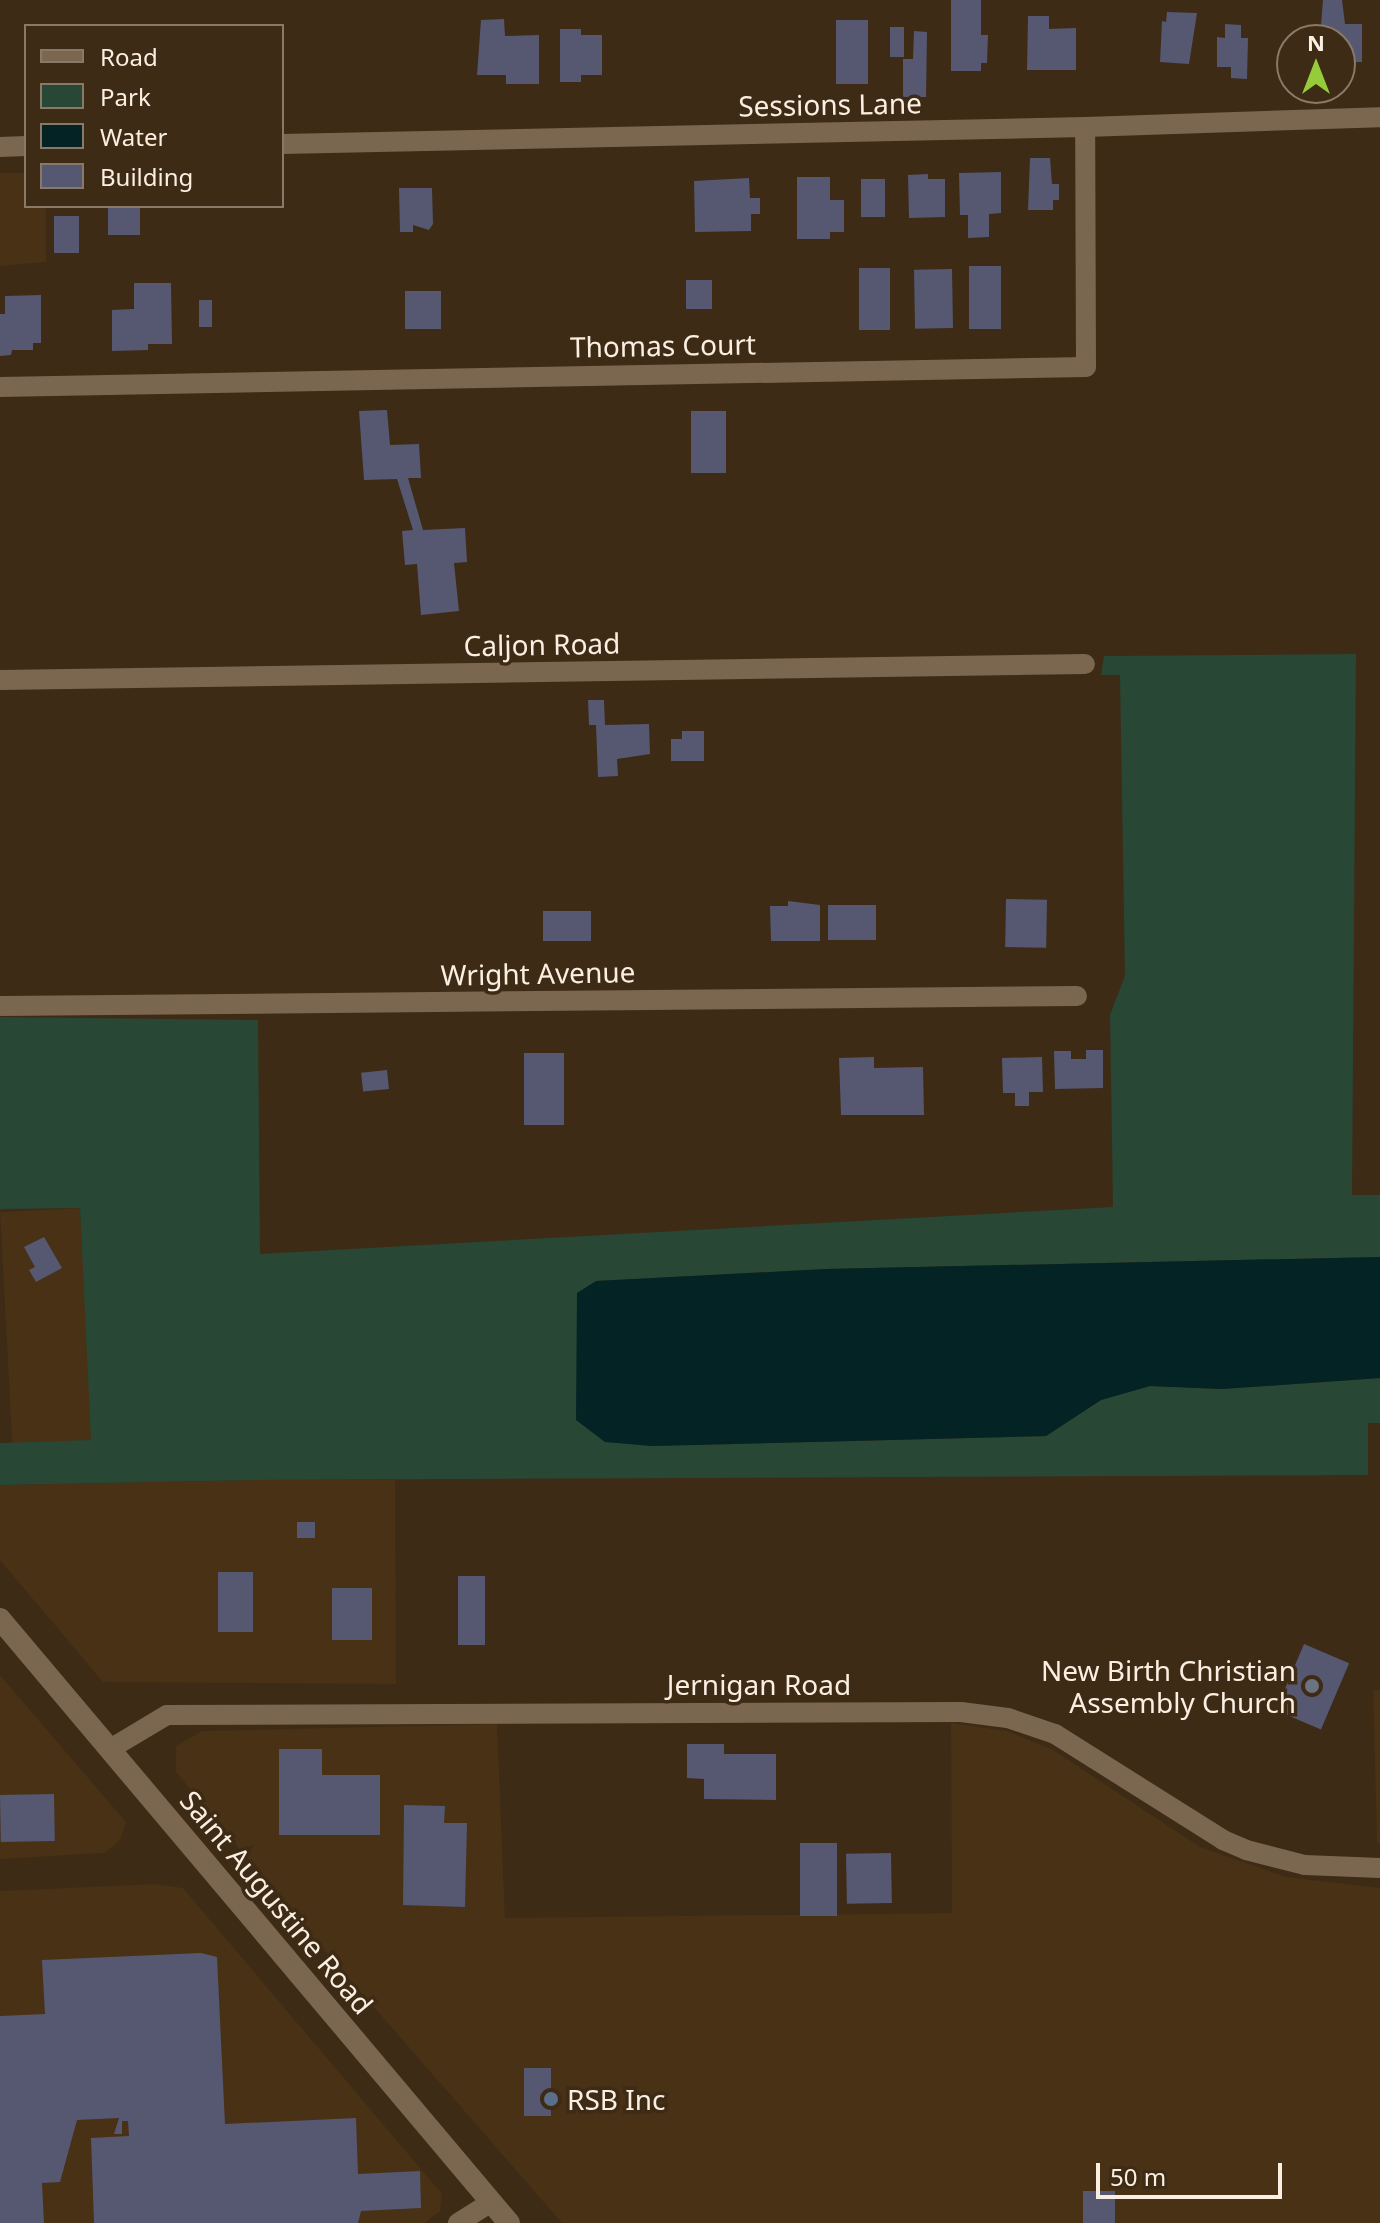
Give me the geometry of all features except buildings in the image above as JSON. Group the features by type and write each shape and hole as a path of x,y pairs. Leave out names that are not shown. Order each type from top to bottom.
{"main road":[{"name":"Saint Augustine Road","path":"0,1619 509,2223"}],"street":[{"name":"Sessions Lane","path":"284,144 1085,127 1380,117"},
{"name":"Thomas Court","path":"0,387 1086,367 1085,127"},
{"path":"0,147 24,146"},
{"name":"Caljon Road","path":"0,680 1085,664"},
{"name":"Wright Avenue","path":"0,1006 1077,996"},
{"name":"Jernigan Road","path":"110,1749 167,1715 961,1712 1008,1718 1055,1734 1210,1832 1246,1850 1305,1865 1380,1868"},
{"path":"458,2223 491,2202"}],"shaded area":[{"path":"0,173 24,173 24,208 46,208 46,262 0,266"},
{"path":"80,1208 92,1441 12,1445 0,1212"},
{"path":"395,1480 396,1684 103,1682 0,1560 0,1485"},
{"path":"0,1675 126,1822 120,1840 105,1853 0,1859"},
{"path":"1373,1690 1380,1690 1380,1843 1377,1843"},
{"path":"951,1723 1007,1731 1053,1750 1200,1847 1286,1877 1380,1888 1380,2223 562,2223 299,1921 176,1772 176,1746 202,1731 497,1724 505,1918 952,1913"},
{"path":"155,1884 183,1888 442,2194 440,2211 425,2223 0,2223 0,1891"}],"green space":[{"path":"1356,654 1352,1195 1380,1195 1380,1257 827,1269 596,1281 651,1446 1046,1436 1101,1400 1150,1386 1222,1389 1380,1378 1380,1423 1368,1423 1368,1475 258,1480 0,1485 0,1443 91,1440 80,1208 0,1209 0,1017 258,1020 260,1254 1113,1207 1110,1015 1125,976 1120,675 1101,675 1104,656"}],"water":[{"path":"1380,1257 1380,1378 1222,1389 1150,1386 1101,1400 1046,1436 651,1446 605,1442 576,1420 577,1293 596,1281 827,1269"}],"place":[{"name":"New Birth Christian Assembly Church","path":"1312,1686"},
{"name":"RSB Inc","path":"551,2099"}]}
